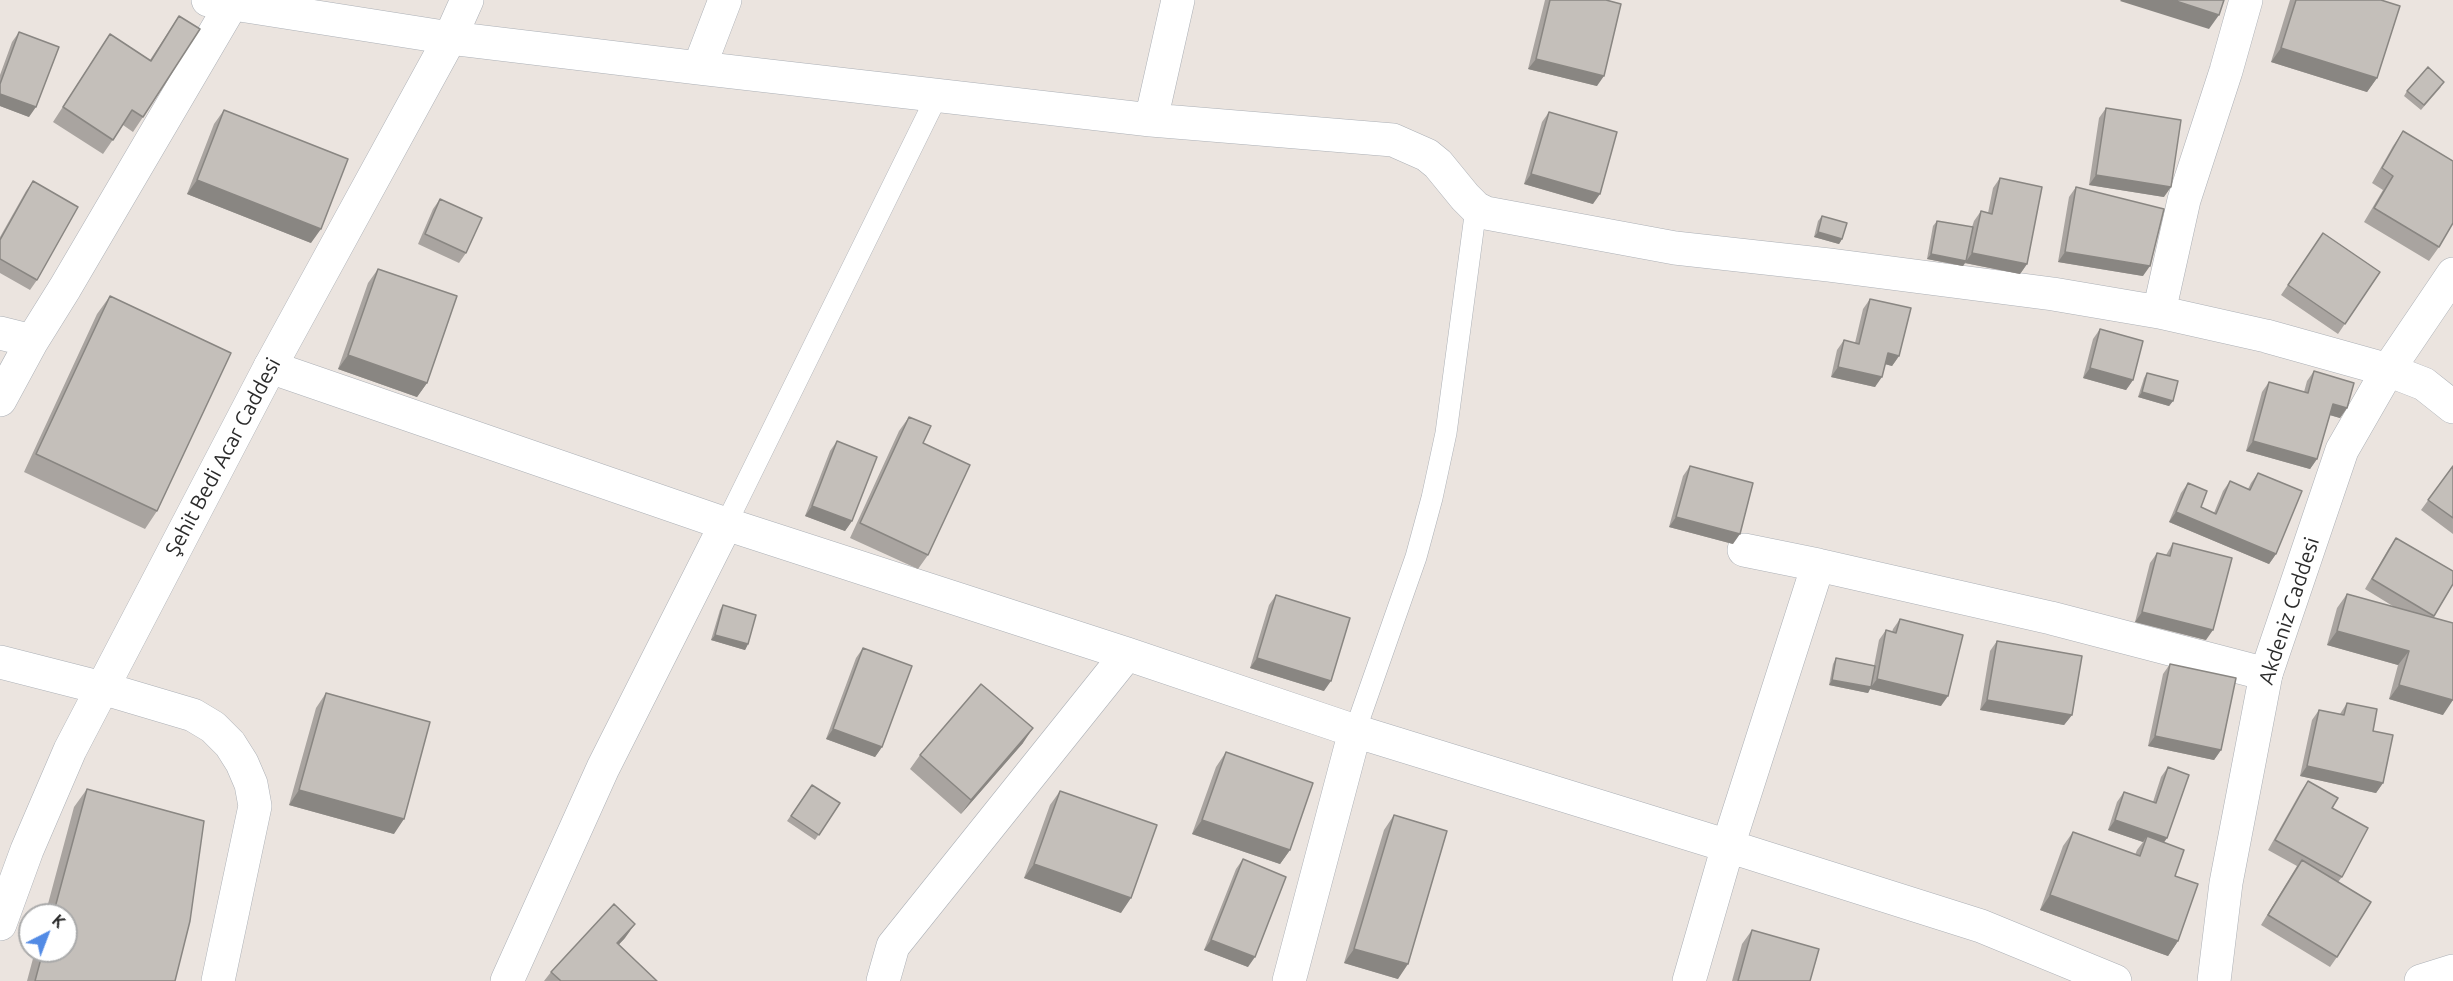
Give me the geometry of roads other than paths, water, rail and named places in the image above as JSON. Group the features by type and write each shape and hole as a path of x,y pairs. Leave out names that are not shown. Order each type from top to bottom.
{"street":[{"name":"Şehit Bedi Acar Caddesi","path":"0,924 27,850 70,750 270,367 450,38 466,0"},
{"path":"699,68 724,0"},
{"path":"1151,120 1178,0"},
{"path":"2159,312 2184,200 2226,71 2246,0"},
{"path":"0,400 225,1 450,38 699,68 1151,120 1393,140 1427,155 1438,164 1476,208 1486,213 1675,248 2053,294 2159,312 2266,336 2388,370 2424,384 2453,407"},
{"name":"Akdeniz Caddesi","path":"2214,981 2226,883 2266,674 2342,450 2388,370 2453,274"},
{"path":"0,333 32,342"},
{"path":"270,367 726,524 1127,654 1355,731 1981,926 2115,981"},
{"path":"507,981 603,768 726,524"},
{"path":"1744,550 2051,618 2266,674"},
{"path":"1689,981 1728,846 1818,565"},
{"path":"883,981 893,946 1127,654"},
{"path":"0,662 102,687 194,715 213,727 230,744 251,784 255,807 218,981"},
{"path":"1289,981 1355,731"},
{"path":"2421,981 2453,971"}],"lane":[{"path":"726,524 937,96"},
{"path":"1355,731 1413,567 1432,498 1452,389 1476,208"}]}
